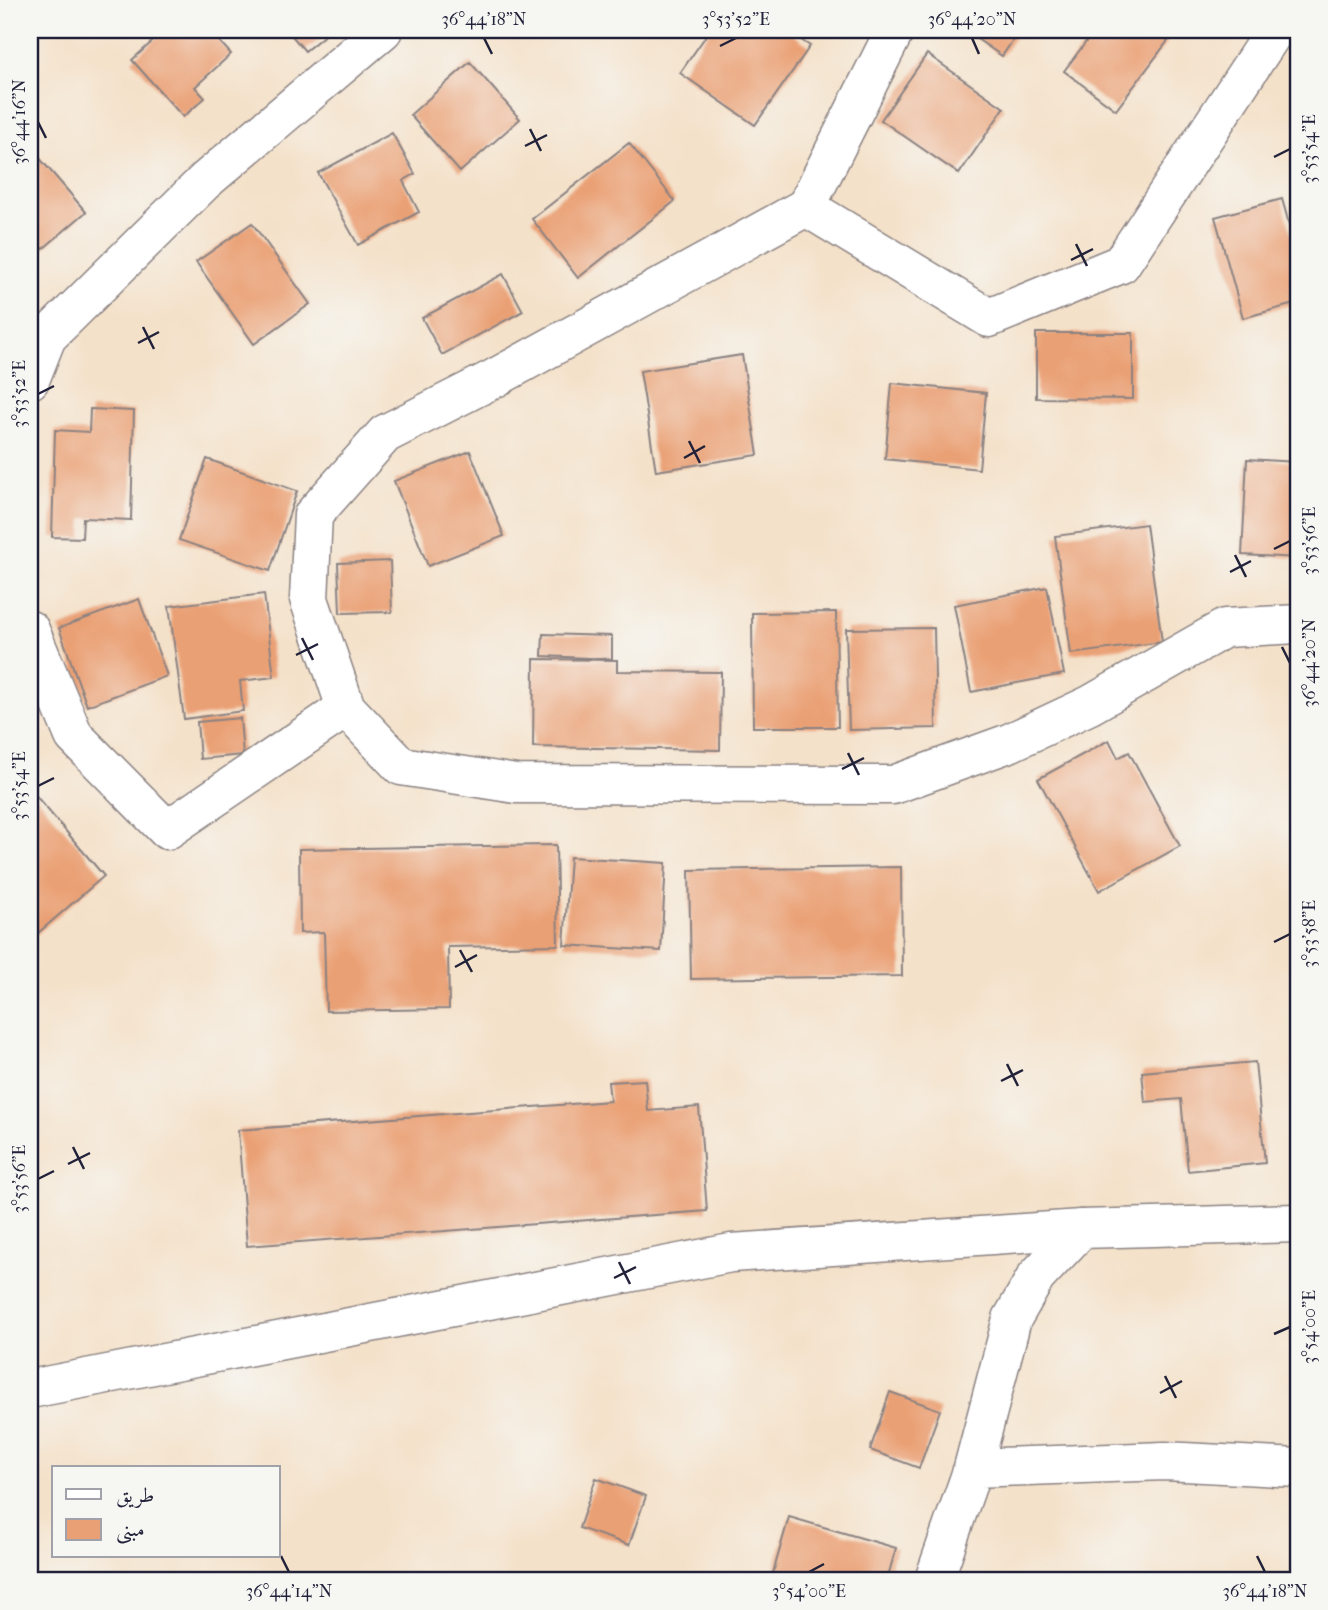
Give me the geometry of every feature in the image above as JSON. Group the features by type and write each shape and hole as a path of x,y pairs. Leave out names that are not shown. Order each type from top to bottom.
{"street":[{"path":"30,380 47,337 205,181 383,30"},
{"path":"895,30 806,207 495,378 385,434 313,514 309,599 346,708 401,766 516,784 893,785 1009,743 1090,705 1225,628 1298,624"},
{"path":"806,207 989,318 1121,264 1280,41"},
{"path":"30,630 74,736 167,830 346,708"},
{"path":"30,1389 731,1253 1081,1229 1298,1223"},
{"path":"934,1580 973,1468 1012,1319 1036,1277 1081,1229"},
{"path":"973,1468 1165,1461 1298,1468"}],"building":[{"path":"165,30 209,30 231,54 195,87 205,98 183,117 132,60"},
{"path":"287,30 331,30 305,51"},
{"path":"710,30 786,30 810,46 755,125 680,73"},
{"path":"964,30 1020,30 1002,56"},
{"path":"1095,30 1176,30 1116,110 1064,71"},
{"path":"927,54 1004,108 959,174 881,120"},
{"path":"470,62 520,119 460,172 410,115"},
{"path":"392,133 415,174 403,181 419,212 358,245 318,173"},
{"path":"629,143 675,201 578,278 532,219"},
{"path":"30,147 86,212 30,260"},
{"path":"1282,199 1298,256 1298,303 1243,318 1215,217"},
{"path":"252,223 310,304 254,344 196,262"},
{"path":"503,274 523,311 442,355 422,318"},
{"path":"1036,333 1133,333 1133,399 1036,398"},
{"path":"742,355 758,455 656,471 640,371"},
{"path":"892,383 986,393 979,469 885,459"},
{"path":"90,409 134,411 131,520 83,518 82,538 52,537 55,430 89,432"},
{"path":"470,451 504,536 428,566 394,481"},
{"path":"207,459 297,491 270,571 179,540"},
{"path":"1247,459 1298,462 1298,558 1242,555"},
{"path":"1146,524 1162,642 1071,654 1055,536"},
{"path":"390,561 392,612 340,613 338,563"},
{"path":"1047,587 1064,674 971,692 954,605"},
{"path":"264,594 274,677 240,681 243,711 184,719 169,606"},
{"path":"139,599 167,676 87,706 59,628"},
{"path":"836,612 838,727 753,727 752,613"},
{"path":"934,628 936,728 849,730 846,629"},
{"path":"543,634 612,636 612,659 542,656"},
{"path":"534,659 617,660 617,671 721,672 720,750 533,747"},
{"path":"240,718 243,755 200,759 197,722"},
{"path":"1109,740 1118,758 1129,752 1180,846 1099,891 1038,779"},
{"path":"30,789 104,876 30,940"},
{"path":"556,845 558,945 448,947 449,1009 326,1011 324,932 300,933 299,849"},
{"path":"570,857 666,863 661,951 564,945"},
{"path":"901,867 902,976 691,979 689,870"},
{"path":"1255,1062 1265,1163 1188,1171 1181,1099 1145,1102 1142,1072"},
{"path":"645,1080 648,1111 699,1107 707,1211 247,1246 238,1130 610,1101 608,1082"},
{"path":"890,1392 940,1410 919,1468 870,1450"},
{"path":"596,1478 646,1496 629,1545 579,1528"},
{"path":"789,1517 896,1548 887,1580 771,1580"}]}
